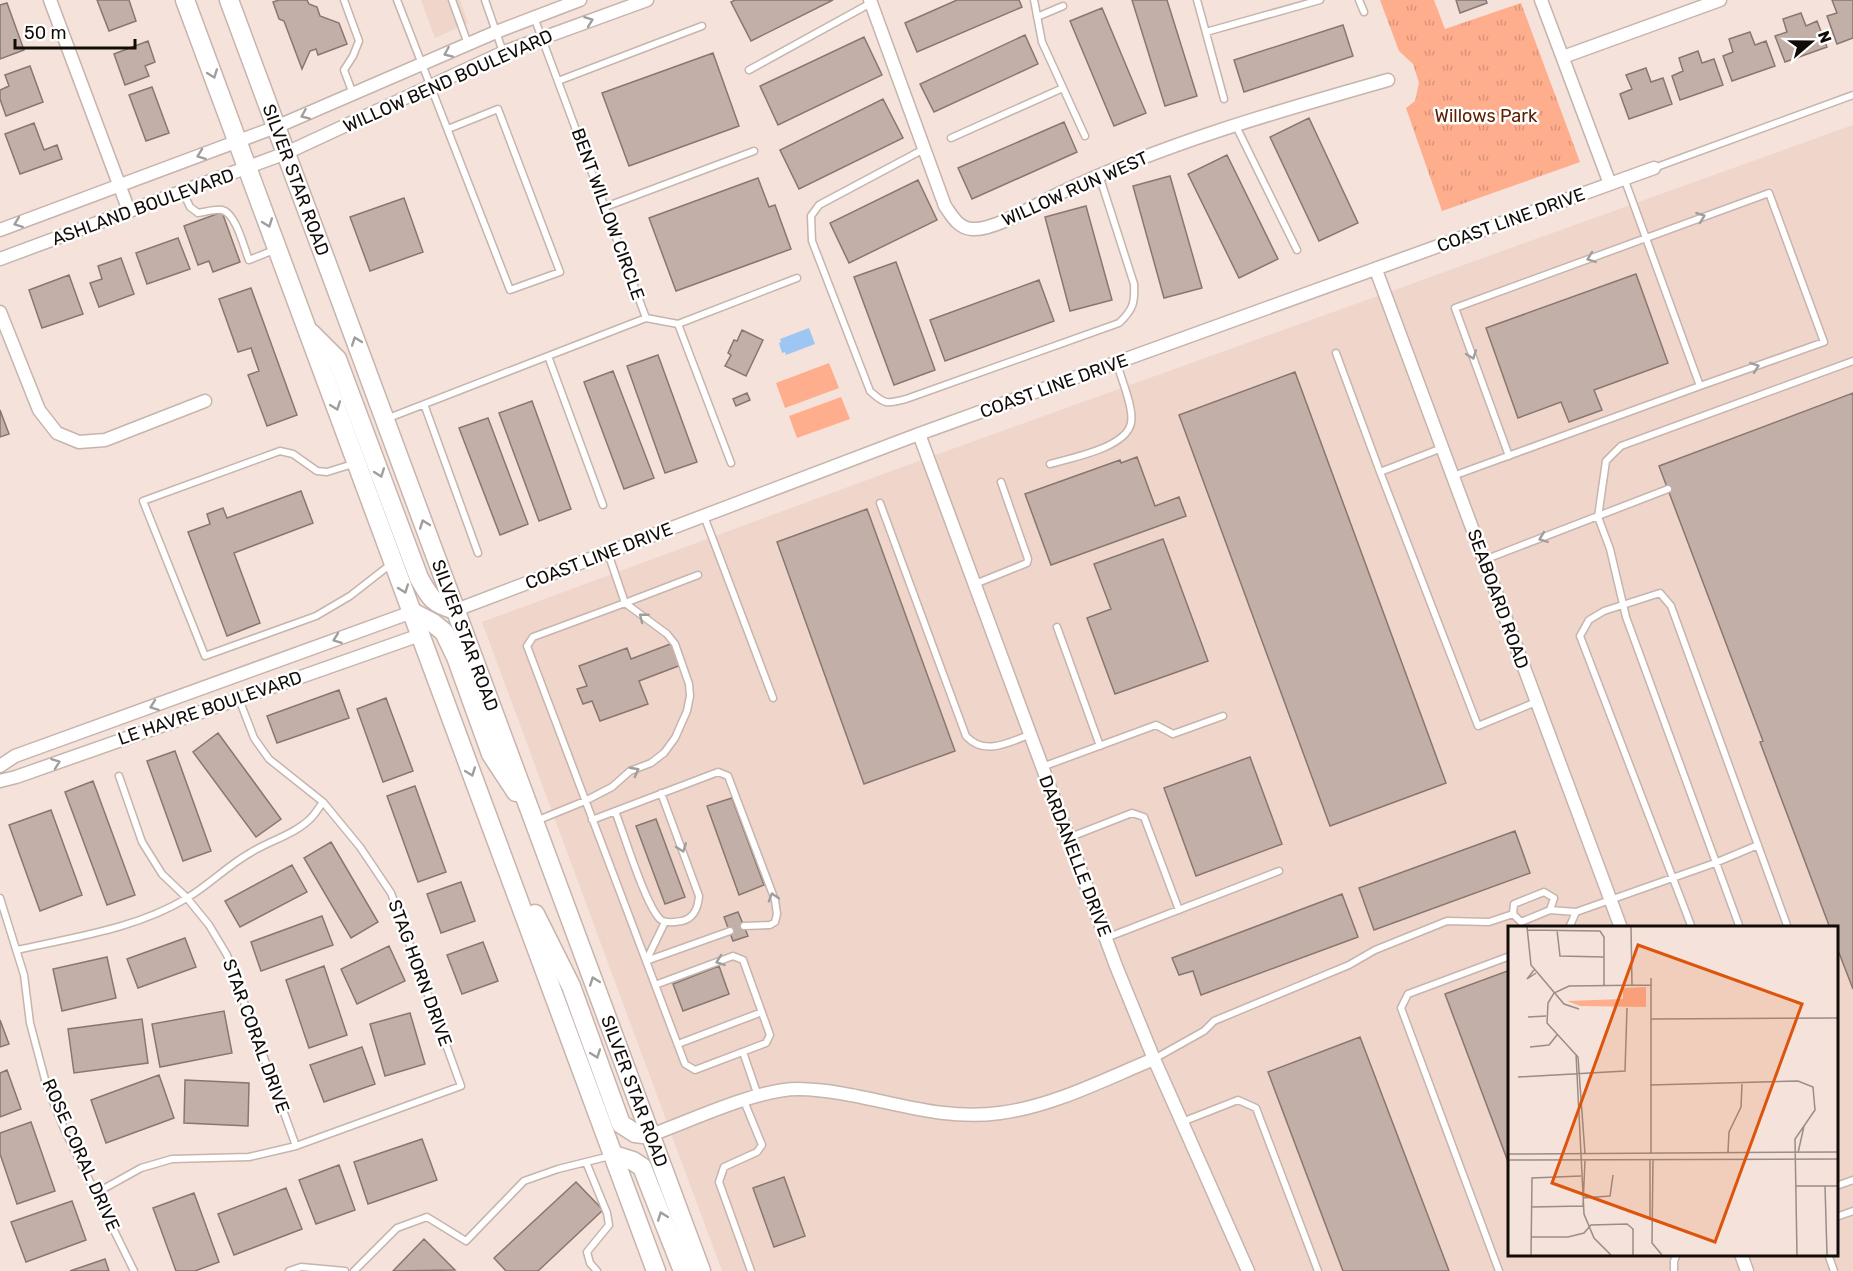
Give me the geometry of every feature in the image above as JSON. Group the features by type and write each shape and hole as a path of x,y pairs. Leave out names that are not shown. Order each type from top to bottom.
{"main road":[{"path":"185,0 657,1271"},
{"name":"SILVER STAR ROAD","path":"229,0 701,1271"},
{"path":"308,329 337,359 419,578 434,601 456,610"},
{"path":"412,612 433,623 444,632 456,657 491,754 534,821"},
{"path":"493,829 571,986 621,1124 634,1133 651,1135"},
{"path":"614,1155 633,1161 642,1167 683,1271"}],"street":[{"path":"50,0 129,211"},
{"name":"WILLOW BEND BOULEVARD","path":"276,127 496,32 580,0"},
{"name":"WILLOW BEND BOULEVARD","path":"286,153 504,52 647,0"},
{"path":"1541,0 1610,184"},
{"path":"1563,57 1720,0"},
{"name":"WILLOW RUN WEST","path":"870,2 945,206 956,222 971,229 995,225 1099,175 1235,124 1388,80"},
{"name":"ASHLAND BOULEVARD","path":"0,230 276,127"},
{"name":"ASHLAND BOULEVARD","path":"0,259 286,153"},
{"name":"COAST LINE DRIVE","path":"456,610 919,434 1654,168"},
{"name":"SEABOARD ROAD","path":"1376,270 1621,926"},
{"path":"0,312 39,410 57,432 79,442 105,440 205,401"},
{"name":"DARDANELLE DRIVE","path":"919,434 1105,938 1154,1059 1248,1271"},
{"name":"LE HAVRE BOULEVARD","path":"0,766 15,756 412,612"},
{"name":"LE HAVRE BOULEVARD","path":"0,782 420,635"},
{"path":"651,1135 758,1096 796,1089 824,1091 943,1114 999,1113 1056,1099 1154,1059"},
{"path":"1742,1256 1747,1271"}],"lane":[{"path":"344,0 359,41 344,70 353,94"},
{"path":"397,0 510,290 560,272 498,109 448,129"},
{"path":"452,0 468,44"},
{"path":"485,0 504,52"},
{"path":"1034,0 1042,42 1085,136"},
{"path":"1197,0 1224,99"},
{"path":"1206,32 1320,0"},
{"path":"1359,0 1364,12"},
{"path":"749,70 870,2"},
{"path":"1037,17 1062,6"},
{"name":"BENT WILLOW CIRCLE","path":"385,419 646,318 534,17"},
{"path":"558,81 702,26"},
{"path":"951,138 1063,88"},
{"path":"1654,168 1853,95"},
{"path":"1235,124 1297,250"},
{"path":"925,149 819,205 811,216 812,241 870,391 882,402 891,403 906,399 1119,323 1130,313 1135,299 1134,284 1099,175"},
{"path":"605,207 754,151"},
{"path":"1624,178 1700,386"},
{"path":"183,192 190,207 198,213 219,209 228,213 235,223 249,260 278,249"},
{"path":"1452,477 1824,342 1769,193 1455,308 1509,456"},
{"path":"646,318 678,324 797,278"},
{"path":"678,324 731,463"},
{"path":"1336,353 1478,726 1536,702"},
{"path":"548,356 603,505"},
{"path":"1740,926 1623,604 1610,549 1598,517 1606,462 1622,446 1853,362"},
{"path":"1050,465 1119,441 1128,430 1131,422 1128,402 1117,363"},
{"path":"424,404 478,553"},
{"path":"1380,472 1442,448"},
{"path":"357,463 327,472 316,471 293,454 280,451 143,501 205,656 316,616 350,596 394,562"},
{"path":"974,584 1027,563 1028,559 1001,482"},
{"path":"1484,561 1668,489"},
{"path":"880,503 966,736 974,745 985,748 1029,735"},
{"path":"704,516 773,698"},
{"path":"534,821 585,801 612,787 630,771 651,763 664,753 675,738 687,711 690,696 689,684 675,644 667,634 625,603 608,552"},
{"path":"655,985 733,956 743,960 770,1035 766,1043 695,1070 685,1064 592,820 527,646 533,637 698,575"},
{"path":"1692,926 1580,636 1589,620 1604,611 1660,594 1671,606 1788,926"},
{"path":"1057,627 1100,746"},
{"name":"STAG HORN DRIVE","path":"238,698 254,738 269,759 323,802 360,847 391,894 461,1086 296,1146"},
{"path":"1041,767 1156,725 1173,734 1223,716"},
{"path":"592,820 718,772 728,776 775,900 777,914 775,922 770,925 744,926"},
{"name":"STAR CORAL DRIVE","path":"119,776 142,842 162,874 187,898 209,925 227,955 296,1146"},
{"path":"615,811 646,894 659,918 665,922 684,921 698,908 699,896 661,793"},
{"path":"17,950 103,931 147,918 187,898 239,859 291,832 310,819 323,802"},
{"path":"1068,838 1132,813 1144,817 1179,910"},
{"path":"1513,914 1521,922 1550,910 1576,912 1715,863 1758,845"},
{"path":"1105,938 1279,871"},
{"path":"1513,914 1514,904 1544,892 1554,898 1550,910"},
{"name":"ROSE CORAL DRIVE","path":"0,898 24,975 30,1023 47,1087 65,1131 134,1271"},
{"path":"1569,926 1576,912"},
{"path":"1154,1059 1204,1031 1214,1021 1349,965 1374,950 1447,921 1489,922 1513,914"},
{"path":"646,962 665,922"},
{"path":"646,962 730,931"},
{"path":"1499,1271 1401,1008 1407,994 1508,956"},
{"path":"678,1044 762,1012"},
{"path":"743,1052 758,1096"},
{"path":"1182,1122 1238,1100 1256,1108 1318,1271"},
{"path":"744,1101 762,1145 757,1152 724,1167 719,1182 751,1271"},
{"path":"96,1193 141,1168 172,1159 249,1157 296,1146"},
{"path":"354,1271 397,1228 427,1217 466,1241 524,1181 558,1169 614,1155"},
{"path":"586,1162 607,1213 609,1225 587,1252 590,1263 597,1271"},
{"path":"1838,1185 1853,1180"},
{"path":"1838,1216 1853,1211"},
{"path":"1674,1271 1676,1256"},
{"path":"1829,1256 1834,1271"},
{"path":"289,1271 302,1267 345,1271"}],"shaded area":[{"path":"421,0 460,0 468,23 435,38"},
{"path":"1853,125 1853,1271 722,1271 482,622 905,466"}],"green space":[{"name":"Willows Park","path":"1380,0 1434,0 1445,29 1521,3 1580,162 1442,211 1406,108 1415,101 1419,83 1413,64 1399,51"},
{"path":"829,363 839,388 785,408 776,383"},
{"path":"841,397 850,419 797,438 789,416"}],"water":[{"path":"809,328 815,344 786,355 785,352 782,353 780,339"}],"building":[{"path":"97,0 129,0 136,21 109,31"},
{"path":"307,0 309,4 317,7 320,16 339,23 347,44 318,55 316,49 310,51 302,69 284,21 279,19 273,2"},
{"path":"735,0 833,0 751,41 731,2"},
{"path":"957,0 1019,0 1022,7 917,52 905,23"},
{"path":"1132,0 1167,0 1197,96 1165,106"},
{"path":"1456,0 1486,0 1487,3 1460,13"},
{"path":"1832,0 1853,0 1853,38 1837,44 1827,16 1837,13"},
{"path":"7,3 24,50 0,59 0,5"},
{"path":"1102,8 1146,113 1114,126 1070,21"},
{"path":"1801,13 1806,26 1817,21 1827,47 1785,62 1775,36 1787,32 1783,19"},
{"path":"1343,25 1353,56 1244,92 1234,60"},
{"path":"1750,32 1755,45 1766,41 1775,66 1732,81 1723,56 1733,52 1729,39"},
{"path":"1025,35 1038,64 934,112 920,84"},
{"path":"864,37 882,75 778,125 760,86"},
{"path":"148,41 155,62 145,66 149,76 125,85 114,54"},
{"path":"1698,51 1702,63 1714,59 1723,85 1680,100 1672,76 1683,71 1679,58"},
{"path":"713,53 739,126 629,166 602,93"},
{"path":"30,66 43,102 6,116 0,99 0,90 9,86 5,75"},
{"path":"1646,68 1651,82 1663,78 1672,104 1629,119 1620,94 1632,89 1626,75"},
{"path":"152,87 169,133 146,141 129,95"},
{"path":"883,99 903,138 799,189 780,150"},
{"path":"1309,118 1358,223 1319,241 1270,137"},
{"path":"1064,122 1077,152 972,199 958,168"},
{"path":"34,123 44,150 57,145 62,159 20,174 5,134"},
{"path":"1227,155 1278,259 1239,278 1188,174"},
{"path":"1170,176 1202,288 1164,298 1133,186"},
{"path":"758,178 769,207 775,205 791,249 676,291 649,218"},
{"path":"918,180 937,220 849,263 830,223"},
{"path":"404,198 423,252 370,271 350,217"},
{"path":"1086,206 1112,300 1070,311 1045,217"},
{"path":"222,212 240,262 213,272 209,261 198,265 184,226"},
{"path":"178,238 190,269 147,284 136,253"},
{"path":"121,258 134,294 99,307 90,283 102,279 98,266"},
{"path":"896,262 935,370 894,385 854,277"},
{"path":"1636,274 1668,363 1594,390 1602,410 1569,422 1561,402 1518,418 1486,328"},
{"path":"69,275 83,314 42,328 29,290"},
{"path":"1039,280 1054,321 945,361 930,320"},
{"path":"251,288 297,415 267,426 248,375 259,371 251,348 238,352 219,299"},
{"path":"742,330 763,340 746,376 725,366 731,355 728,353 734,340 737,341"},
{"path":"658,355 697,462 665,473 627,366"},
{"path":"613,371 654,478 624,489 584,382"},
{"path":"1295,372 1446,783 1330,826 1179,415"},
{"path":"747,393 750,400 736,406 733,399"},
{"path":"1853,393 1853,989 1838,950 1838,926 1829,926 1760,742 1763,741 1659,466"},
{"path":"532,401 571,509 539,521 499,413"},
{"path":"0,410 9,434 0,437"},
{"path":"488,418 528,524 500,535 459,428"},
{"path":"1137,457 1155,506 1179,497 1186,516 1051,565 1025,494 1120,460 1121,463"},
{"path":"301,491 313,523 234,553 260,623 227,636 188,532 210,524 207,514 223,508 227,518"},
{"path":"867,509 955,751 864,784 777,542"},
{"path":"1163,539 1208,661 1115,694 1087,618 1111,609 1094,564"},
{"path":"673,643 681,665 639,681 648,704 600,721 592,701 583,704 577,689 587,686 579,666 627,648 631,659"},
{"path":"339,690 349,718 277,743 267,716"},
{"path":"386,698 413,771 383,782 357,709"},
{"path":"218,733 281,819 256,837 193,752"},
{"path":"175,751 211,851 183,861 147,761"},
{"path":"1250,757 1282,844 1196,876 1164,788"},
{"path":"93,781 135,895 107,905 65,792"},
{"path":"415,786 446,872 418,882 387,796"},
{"path":"732,798 764,885 739,895 707,806"},
{"path":"51,810 82,895 40,911 9,825"},
{"path":"656,819 685,897 665,904 636,826"},
{"path":"1515,831 1530,873 1374,930 1359,888"},
{"path":"331,842 378,922 351,938 304,858"},
{"path":"292,865 307,892 240,927 225,901"},
{"path":"461,882 475,921 441,933 427,894"},
{"path":"1342,894 1358,937 1201,995 1193,971 1179,975 1172,958"},
{"path":"738,912 748,936 733,941 724,917"},
{"path":"322,916 333,945 261,971 251,942"},
{"path":"185,938 196,967 138,988 127,959"},
{"path":"483,942 498,981 462,994 447,955"},
{"path":"389,946 405,981 357,1004 341,969"},
{"path":"107,957 116,998 62,1011 53,969"},
{"path":"324,966 347,1035 309,1048 286,980"},
{"path":"719,966 729,994 683,1011 673,984"},
{"path":"1508,971 1508,1162 1445,994"},
{"path":"224,1011 232,1053 160,1067 152,1024"},
{"path":"410,1013 425,1064 385,1076 370,1024"},
{"path":"142,1019 148,1063 74,1073 68,1029"},
{"path":"0,1020 9,1044 0,1047"},
{"path":"1360,1037 1449,1271 1343,1271 1268,1072"},
{"path":"362,1047 375,1084 324,1102 310,1065"},
{"path":"7,1070 21,1109 0,1117 0,1073"},
{"path":"159,1075 174,1118 106,1143 91,1100"},
{"path":"185,1080 249,1083 248,1126 184,1123"},
{"path":"31,1122 55,1191 17,1204 0,1154 0,1133"},
{"path":"422,1139 437,1180 368,1204 354,1162"},
{"path":"339,1165 355,1210 316,1224 299,1180"},
{"path":"784,1177 805,1236 774,1247 753,1188"},
{"path":"576,1182 603,1210 538,1271 506,1271 494,1258"},
{"path":"286,1188 302,1229 234,1255 218,1214"},
{"path":"194,1193 219,1262 195,1271 176,1271 153,1208"},
{"path":"72,1201 86,1240 26,1262 11,1222"},
{"path":"424,1239 455,1270 393,1271"},
{"path":"105,1259 109,1271 70,1271"}]}
